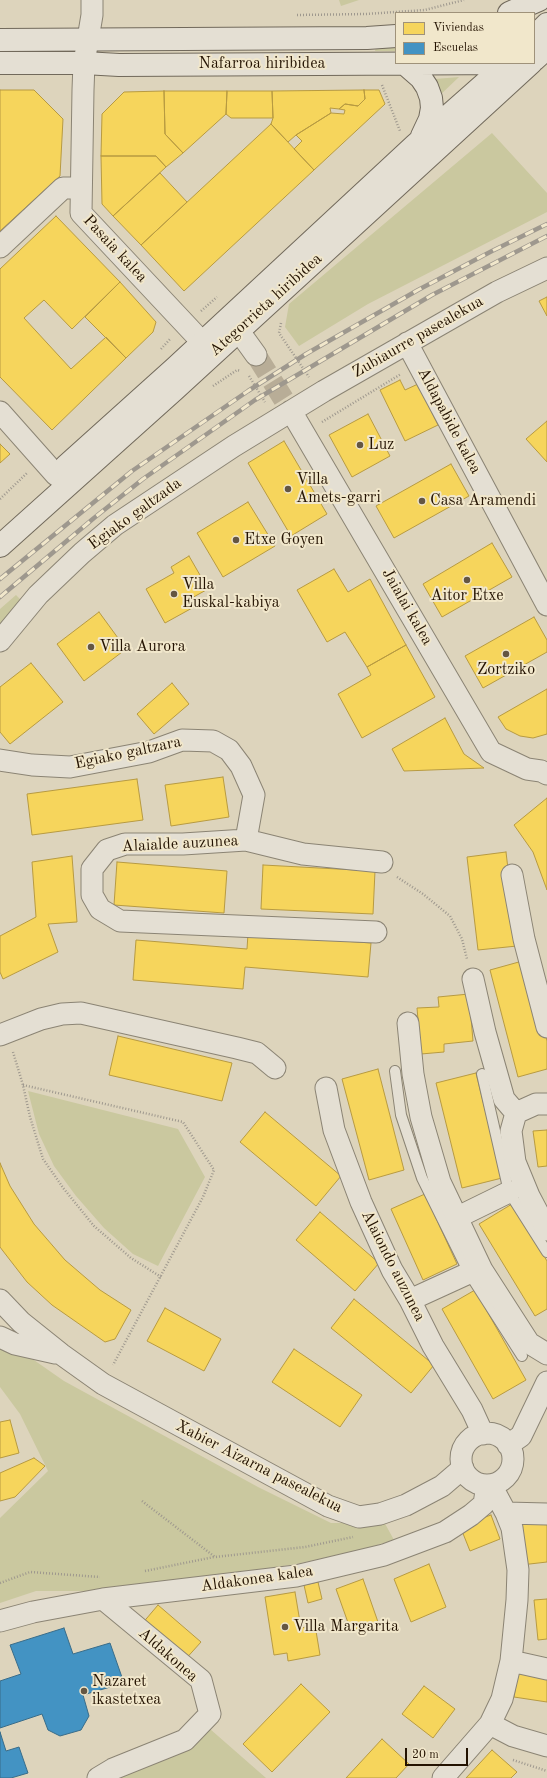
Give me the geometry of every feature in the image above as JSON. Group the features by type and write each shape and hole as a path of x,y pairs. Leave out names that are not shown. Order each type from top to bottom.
{"main road":[{"path":"511,12 539,0"},
{"path":"535,36 547,24"},
{"name":"Nafarroa hiribidea","path":"0,40 367,38 395,36"},
{"path":"535,59 547,48"},
{"name":"Nafarroa hiribidea","path":"0,63 84,63 119,65 405,64"},
{"path":"405,64 421,78 427,87 431,98 432,108 430,119 422,138 414,146"},
{"name":"Ategorrieta hiribidea","path":"0,546 230,327 414,146 507,64"},
{"name":"Ategorrieta hiribidea","path":"230,327 530,64"},
{"name":"Ategorrieta hiribidea","path":"0,526 56,475 211,345"}],"street":[{"name":"Pasaia kalea","path":"92,0 89,40 84,63 81,213 211,345"},
{"path":"0,247 63,188 81,188"},
{"name":"Zubiaurre pasealekua","path":"291,411 497,292 547,268"},
{"path":"230,327 256,355"},
{"name":"Aldapabide kalea","path":"407,343 547,605"},
{"name":"Egiako galtzada","path":"0,641 38,595 82,553 115,525 221,454 291,411"},
{"name":"Jaialai kalea","path":"291,411 491,752 527,770 545,771"},
{"path":"0,412 56,475"},
{"name":"Egiako galtzara","path":"0,760 32,765 70,767 149,752 182,740 212,741 229,750 241,766 254,796 246,840"},
{"name":"Alaialde auzunea","path":"376,932 120,921 100,909 92,895 92,869 107,850 125,844 183,844 246,840 303,854 382,862"},
{"path":"512,875 524,939 547,1027"},
{"path":"473,979 484,1032 504,1099 516,1113"},
{"path":"3,1034 62,1014 81,1013 250,1051 257,1053 275,1068"},
{"path":"408,1022 413,1074 421,1117 440,1182 482,1270 529,1343 547,1354"},
{"name":"Alaiondo auzunea","path":"326,1088 334,1130 360,1202 392,1270 410,1300 433,1346 472,1410 483,1434"},
{"path":"516,1113 536,1104 547,1104"},
{"path":"516,1113 511,1131 515,1162 528,1196 547,1230"},
{"path":"456,1218 509,1192"},
{"path":"410,1300 469,1273"},
{"name":"Xabier Aizarna pasealekua","path":"0,1300 21,1322 61,1354 103,1384 328,1506 360,1517 380,1514 406,1505 442,1486 462,1468"},
{"name":"Xabier Aizarna pasealekua","path":"0,1337 15,1344 61,1354"},
{"path":"508,1445 521,1436 547,1382"},
{"path":"483,1434 499,1436 508,1445 512,1454 512,1465 510,1471 504,1478 489,1485 480,1484 469,1478 462,1468 461,1459 463,1449 469,1441 483,1434"},
{"path":"443,1778 490,1724 502,1699 511,1661 517,1600 518,1570 512,1528 506,1513 489,1485"},
{"name":"Aldakonea kalea","path":"0,1621 33,1612 103,1599 296,1576 384,1555 445,1532 471,1515 484,1504 489,1485"},
{"path":"506,1513 547,1514"},
{"name":"Aldakonea","path":"98,1778 113,1769 185,1740 210,1714 201,1680 103,1599"},
{"path":"511,1661 547,1669"},
{"path":"490,1724 513,1736 547,1746"}],"lane":[{"path":"395,1071 401,1114 422,1178 469,1273 522,1356"},
{"path":"482,1074 509,1192 547,1252"}],"path":[{"path":"396,12 425,10 464,0"},
{"path":"366,14 395,12"},
{"path":"375,82 381,84 400,130 394,135"},
{"path":"198,313 222,292"},
{"path":"283,317 279,333 309,377 316,380"},
{"path":"207,389 237,370 242,372"},
{"path":"248,374 267,406"},
{"path":"0,499 31,470"},
{"path":"382,862 394,875 423,894 450,916 462,939 473,979"},
{"path":"3,1034 23,1085 30,1117 43,1159 64,1189 94,1226 131,1258 161,1277"},
{"path":"23,1085 183,1122 214,1170 203,1197 103,1384"},
{"path":"142,1501 215,1557"},
{"path":"139,1572 215,1557 305,1547 354,1537"},
{"path":"0,1583 30,1572 104,1577"},
{"path":"509,1759 547,1771"}],"shaded area":[{"path":"339,0 359,0 341,6"},
{"path":"395,46 395,51 375,51 376,47"},
{"path":"459,77 437,98 435,79"},
{"path":"492,133 547,193 547,212 368,304 299,346 285,327 289,304"},
{"path":"16,595 22,601 0,628 0,609"},
{"path":"28,1091 178,1129 205,1177 158,1266 133,1254 104,1228 76,1196 54,1166 39,1134"},
{"path":"0,1344 31,1358 64,1381 258,1487 331,1523 359,1523 383,1520 394,1540 361,1550 296,1564 177,1582 92,1591 36,1591 0,1603 0,1518 48,1471 20,1414 0,1387"},
{"path":"210,1729 266,1778 120,1778 187,1747"}],"building: Viviendas":[{"path":"0,90 34,90 63,119 60,176 0,231"},
{"path":"364,90 365,99 358,106 345,104 339,109 330,108 331,113 296,135 288,142 271,124 273,118 272,91"},
{"path":"364,90 379,90 385,104 314,170 294,149 302,141 296,135 331,113 344,114 345,110 339,109 345,104 358,106 365,99"},
{"path":"164,91 165,134 183,153 166,167 156,156 101,156 102,114 124,92"},
{"path":"164,91 227,91 226,114 183,153 165,134"},
{"path":"227,91 272,91 273,118 231,118 226,114"},
{"path":"271,124 314,170 184,291 141,245"},
{"path":"101,156 156,156 166,167 113,216 102,204"},
{"path":"160,173 187,202 141,245 113,216"},
{"path":"56,216 120,282 72,329 44,300 24,318 71,369 106,337 126,358 52,430 0,377 0,269"},
{"path":"120,282 156,322 153,332 126,358 85,317"},
{"path":"547,297 547,316 539,301"},
{"path":"400,380 405,390 418,384 438,425 405,441 380,390"},
{"name":"Luz","path":"368,414 390,456 352,477 329,435"},
{"path":"547,421 547,462 526,439"},
{"name":"Villa Amets-garri","path":"284,441 327,514 291,536 248,463"},
{"path":"0,444 10,454 0,463"},
{"name":"Casa Aramendi","path":"451,464 469,496 394,538 376,506"},
{"name":"Etxe Goyen","path":"248,502 275,546 223,577 197,533"},
{"name":"Aitor Etxe","path":"492,543 512,577 442,617 423,584"},
{"name":"Villa Euskal-kabiya","path":"189,556 208,589 190,599 194,607 165,623 146,589 174,573 171,567"},
{"path":"334,569 348,592 370,579 406,645 367,667 345,632 327,642 297,590"},
{"name":"Villa Aurora","path":"99,612 126,649 84,681 57,644"},
{"name":"Zortziko","path":"534,617 547,640 547,652 483,688 465,656"},
{"path":"406,645 435,697 362,738 338,694 371,675 367,667"},
{"path":"31,663 63,702 10,744 0,732 0,687"},
{"path":"172,683 189,704 154,734 137,714"},
{"path":"547,689 547,734 533,738 520,736 506,729 498,717"},
{"path":"445,718 464,754 484,768 404,771 392,749"},
{"path":"223,777 229,817 171,826 165,785"},
{"path":"137,779 143,820 32,835 27,794"},
{"path":"547,798 547,890 533,852 514,825"},
{"path":"506,852 517,946 478,950 467,857"},
{"path":"72,856 77,922 48,924 58,952 3,979 0,972 0,936 36,917 32,862"},
{"path":"117,862 227,871 224,913 114,905"},
{"path":"263,865 375,871 373,914 261,909"},
{"path":"248,934 371,943 368,977 245,967 243,989 133,980 136,940 247,949"},
{"path":"526,960 547,1041 547,1069 518,1077 490,970"},
{"path":"469,994 473,1041 444,1044 444,1052 421,1054 417,1008 439,1007 438,997"},
{"path":"118,1036 232,1063 222,1101 109,1075"},
{"path":"378,1069 404,1170 369,1180 342,1079"},
{"path":"476,1073 502,1178 462,1188 436,1083"},
{"path":"265,1112 341,1176 316,1206 240,1142"},
{"path":"547,1130 547,1166 538,1167 533,1131"},
{"path":"0,1163 10,1186 34,1224 65,1260 100,1290 131,1310 115,1339 105,1342 52,1305 27,1282 0,1247"},
{"path":"425,1194 457,1264 423,1280 391,1209"},
{"path":"512,1204 547,1261 547,1309 535,1316 479,1224"},
{"path":"320,1212 379,1263 355,1291 296,1240"},
{"path":"475,1290 526,1380 493,1399 442,1309"},
{"path":"354,1299 434,1365 411,1393 331,1328"},
{"path":"165,1308 221,1339 204,1371 147,1341"},
{"path":"294,1349 362,1395 340,1427 272,1382"},
{"path":"10,1420 19,1453 0,1458 0,1422"},
{"path":"34,1458 45,1466 15,1497 0,1501 0,1473"},
{"path":"491,1515 500,1539 470,1551 460,1526"},
{"path":"547,1520 547,1562 521,1565 517,1523"},
{"path":"429,1564 446,1607 411,1622 394,1579"},
{"path":"363,1579 378,1622 351,1631 336,1589"},
{"path":"318,1582 322,1599 308,1603 304,1585"},
{"name":"Villa Margarita","path":"295,1592 301,1628 315,1625 320,1655 288,1661 287,1653 274,1655 265,1597"},
{"path":"547,1599 547,1639 538,1640 534,1600"},
{"path":"158,1605 201,1642 183,1662 141,1625"},
{"path":"518,1672 547,1676 547,1702 514,1697"},
{"path":"301,1684 330,1712 272,1772 243,1744"},
{"path":"424,1686 455,1709 433,1738 402,1714"},
{"path":"382,1739 409,1764 396,1778 346,1778"},
{"path":"492,1750 517,1772 511,1778 466,1778"}],"building: Escuelas":[{"path":"64,1628 73,1654 110,1643 124,1683 83,1695 89,1716 81,1730 60,1736 48,1730 42,1714 0,1728 0,1681 21,1674 10,1645"},
{"path":"0,1732 6,1751 19,1747 28,1773 11,1778 0,1778"}],"tunnel":[{"path":"256,355 291,411"}],"railway":[{"path":"0,579 132,471 248,391 306,354 418,290 547,224"},
{"path":"0,597 143,479 255,400 432,295 547,236"}],"place":[{"name":"Luz","path":"360,445"},
{"name":"Villa Amets-garri","path":"288,489"},
{"name":"Casa Aramendi","path":"422,501"},
{"name":"Etxe Goyen","path":"236,540"},
{"name":"Aitor Etxe","path":"467,580"},
{"name":"Villa Euskal-kabiya","path":"174,594"},
{"name":"Villa Aurora","path":"91,647"},
{"name":"Zortziko","path":"506,654"},
{"name":"Villa Margarita","path":"285,1627"},
{"name":"Nazaret ikastetxea","path":"84,1691"}]}
